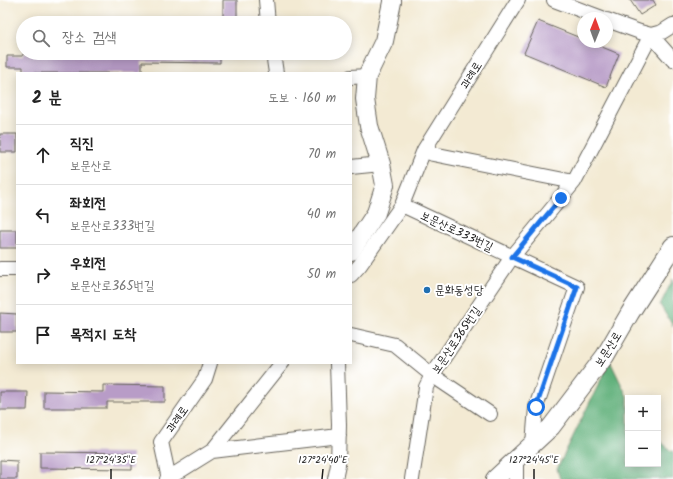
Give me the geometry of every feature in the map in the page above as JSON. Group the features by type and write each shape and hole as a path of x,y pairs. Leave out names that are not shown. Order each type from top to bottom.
{"main road":[{"path":"352,249 376,213 385,185 381,164 369,126 365,99 359,76 384,41 392,0"},
{"name":"보문산로","path":"495,479 551,427 605,356 630,313 673,246"}],"street":[{"path":"266,0 267,16"},
{"name":"과례로","path":"352,274 360,265 402,205 424,150 518,0"},
{"path":"554,0 586,12"},
{"path":"613,22 651,35 662,32 673,24"},
{"path":"651,35 673,60"},
{"name":"보문산로365번길","path":"412,479 426,387 432,375 512,257 574,182 651,35"},
{"path":"274,60 276,72"},
{"path":"424,150 432,154 574,182"},
{"path":"352,167 381,164"},
{"name":"보문산로333번길","path":"402,205 577,287 536,407 533,444"},
{"path":"0,269 16,269"},
{"path":"352,335 395,345 432,375 490,414"},
{"name":"과례로","path":"210,364 205,379 161,442 168,479 212,451 281,364"},
{"path":"335,479 338,465 339,436 337,364"},
{"name":"과례로","path":"212,451 339,436"},
{"path":"516,459 516,479"}],"green space":[{"path":"673,279 673,326 660,305"},
{"path":"610,361 627,395 625,395 625,467 661,467 661,442 671,451 673,450 673,479 560,479 557,469"}],"building":[{"path":"223,0 237,0 237,16 223,16"},
{"path":"630,0 653,0 656,5 640,15"},
{"path":"538,21 577,37 577,48 604,48 619,54 606,87 524,53"},
{"path":"7,56 16,56 16,60 220,60 220,63 142,62 142,72 23,72 23,67 7,67"},
{"path":"0,134 16,134 16,152 0,152"},
{"path":"0,230 16,230 16,248 0,248"},
{"path":"0,313 16,314 16,332 0,332"},
{"path":"103,385 165,386 165,402 107,402 107,408 44,408 44,391 103,392"},
{"path":"0,392 28,392 27,410 0,410"},
{"path":"40,452 132,453 132,469 40,468"},
{"path":"0,460 17,461 17,479 0,479"}],"place":[{"name":"문화동성당","path":"427,290"}],"route":[{"path":"536,407 577,287 512,257 561,198"}]}
